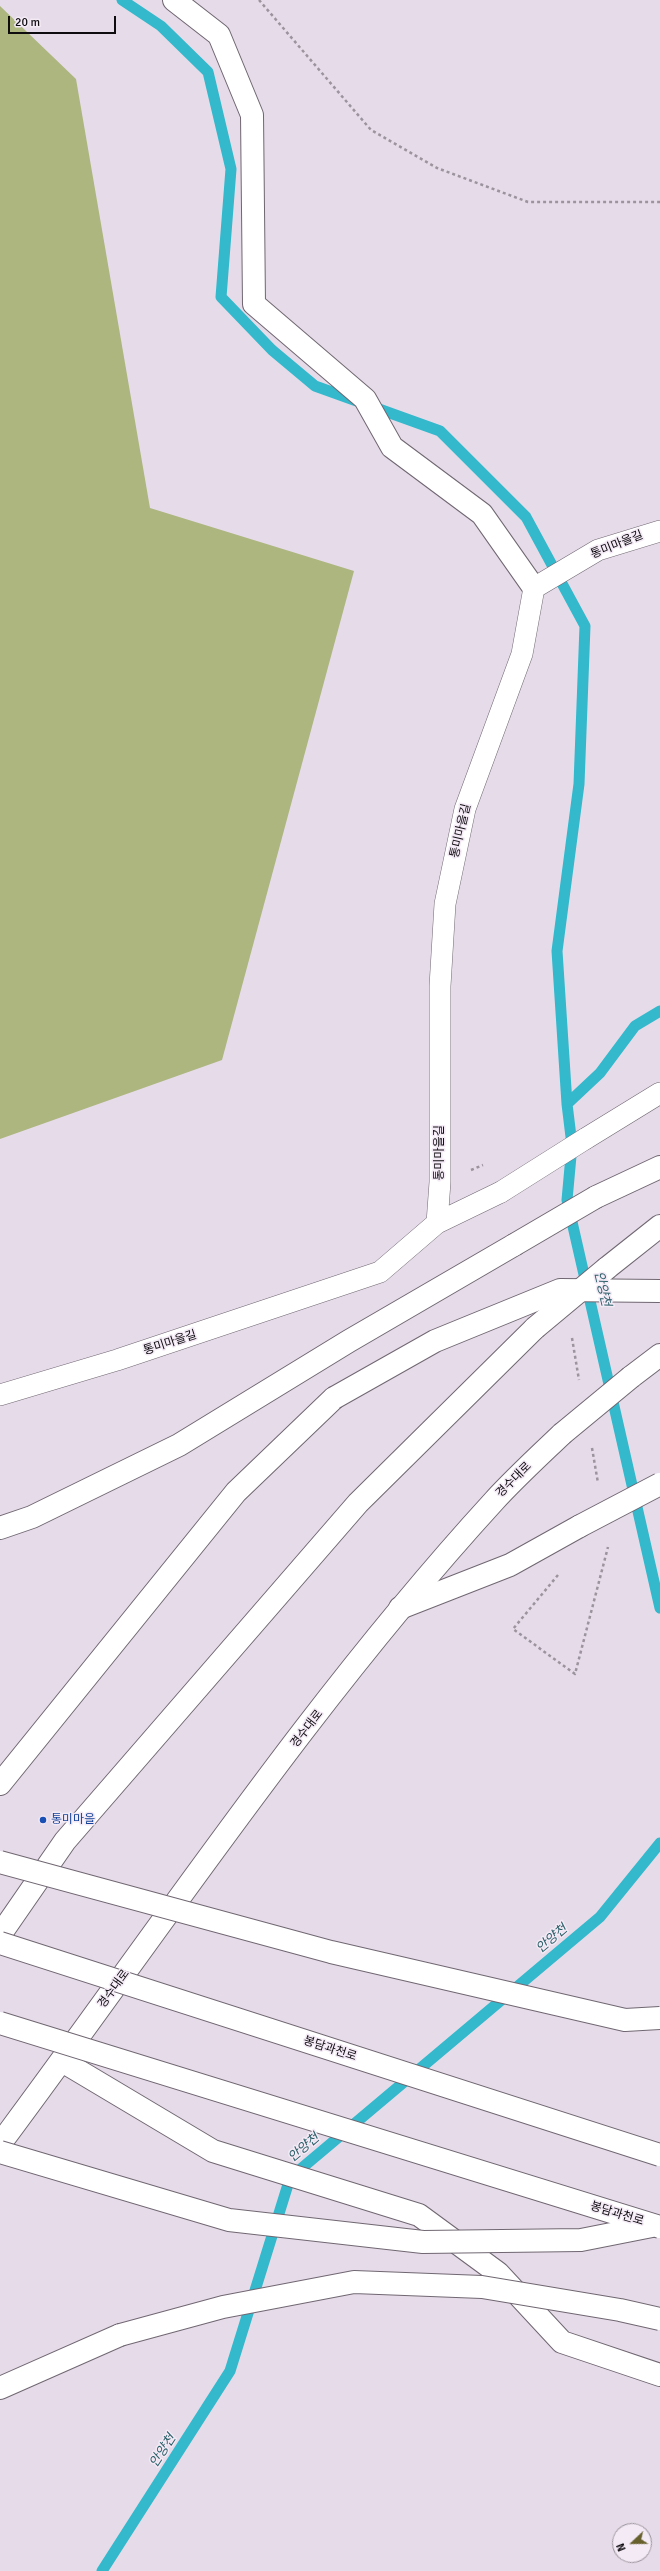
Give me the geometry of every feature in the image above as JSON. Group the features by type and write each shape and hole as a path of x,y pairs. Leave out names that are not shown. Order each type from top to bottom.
{"main road":[{"path":"174,0 219,35 252,115 254,304 364,399 392,447 482,514 534,588"},
{"path":"0,1528 32,1517 179,1445 356,1337 596,1197 660,1167"},
{"path":"0,1936 65,1841 358,1503 535,1328 660,1226"},
{"path":"0,1784 236,1492 334,1398 435,1341 560,1290 660,1291"},
{"name":"경수대로","path":"0,2144 62,2061 222,1839 400,1608 495,1500 562,1434 660,1355"},
{"path":"400,1608 510,1565 660,1484"},
{"path":"0,1862 332,1952 436,1977 626,2020 660,2018"},
{"name":"봉담과천로","path":"0,1943 660,2155"},
{"name":"봉담과천로","path":"0,2023 660,2227"},
{"path":"62,2061 213,2151 351,2192 419,2215 498,2273 562,2342 660,2375"},
{"path":"0,2152 229,2220 423,2242 581,2240 660,2224"},
{"path":"0,2388 120,2336 223,2307 354,2282 482,2287 620,2310 660,2319"}],"lane":[{"name":"통미마을길","path":"437,1223 440,1182 440,986 445,904 465,809 522,654 534,588 598,550 660,530"},
{"name":"통미마을길","path":"0,1394 117,1360 380,1272 437,1223 501,1192 660,1093"}],"path":[{"path":"259,0 371,130 437,168 528,202 660,202"}],"green space":[{"path":"0,6 76,79 150,508 354,571 222,1060 0,1139"}],"waterway":[{"path":"122,0 161,26 208,72 231,169 221,297 272,350 315,386 440,431 526,517 585,626 579,784 557,951 567,1104"},
{"name":"안양천","path":"660,1011 635,1026 600,1073 567,1104 572,1145 567,1200 660,1608"},
{"name":"안양천","path":"102,2571 230,2371 290,2178 600,1917 660,1843"}],"place":[{"name":"통미마을","path":"43,1820"}]}
